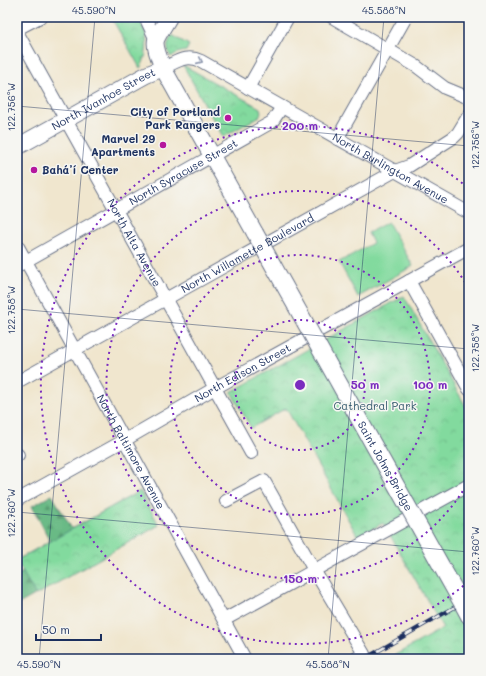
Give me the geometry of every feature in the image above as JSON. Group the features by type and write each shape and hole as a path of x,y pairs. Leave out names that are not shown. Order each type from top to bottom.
{"main road":[{"path":"156,40 169,17"},
{"name":"North Ivanhoe Street","path":"17,148 146,75 163,68 157,50 156,40"},
{"name":"Saint Johns Bridge","path":"163,68 469,616"}],"street":[{"path":"17,29 40,17"},
{"path":"145,17 156,40"},
{"path":"248,88 288,17"},
{"path":"332,17 416,66 445,88 469,98"},
{"path":"337,139 406,17"},
{"name":"North Alta Avenue","path":"17,32 251,453"},
{"name":"North Burlington Avenue","path":"163,68 183,59 195,59 469,213"},
{"name":"North Syracuse Street","path":"21,263 272,122 282,107"},
{"name":"North Willamette Boulevard","path":"17,382 395,171 409,166 454,137 469,114"},
{"name":"North Baltimore Avenue","path":"17,245 21,263 74,350 125,440 245,659"},
{"name":"North Edison Street","path":"17,500 215,388 469,248"},
{"path":"409,281 469,389"},
{"path":"226,501 264,481 360,656"},
{"path":"224,620 469,484"}],"green space":[{"path":"111,17 138,17 145,31 146,40 144,60 140,68"},
{"path":"172,35 189,45 186,51 171,57 168,51 168,46"},
{"path":"183,65 260,108 260,116 223,137"},
{"path":"388,222 413,266 358,297 339,262 373,243 368,233"},
{"name":"Cathedral Park","path":"404,296 469,412 469,659 388,659 443,628 383,523 358,537 286,408 251,428 231,392"},
{"path":"140,491 159,525 17,605 17,575 23,572 17,560 50,541 32,506 52,495 72,529"},
{"path":"140,491 159,525 36,595 17,560"}],"railway":[{"path":"364,659 469,599"}],"place":[{"name":"City of Portland Park Rangers","path":"228,118"},
{"name":"Marvel 29 Apartments","path":"163,145"},
{"name":"Bahá’í Center","path":"34,170"}]}
